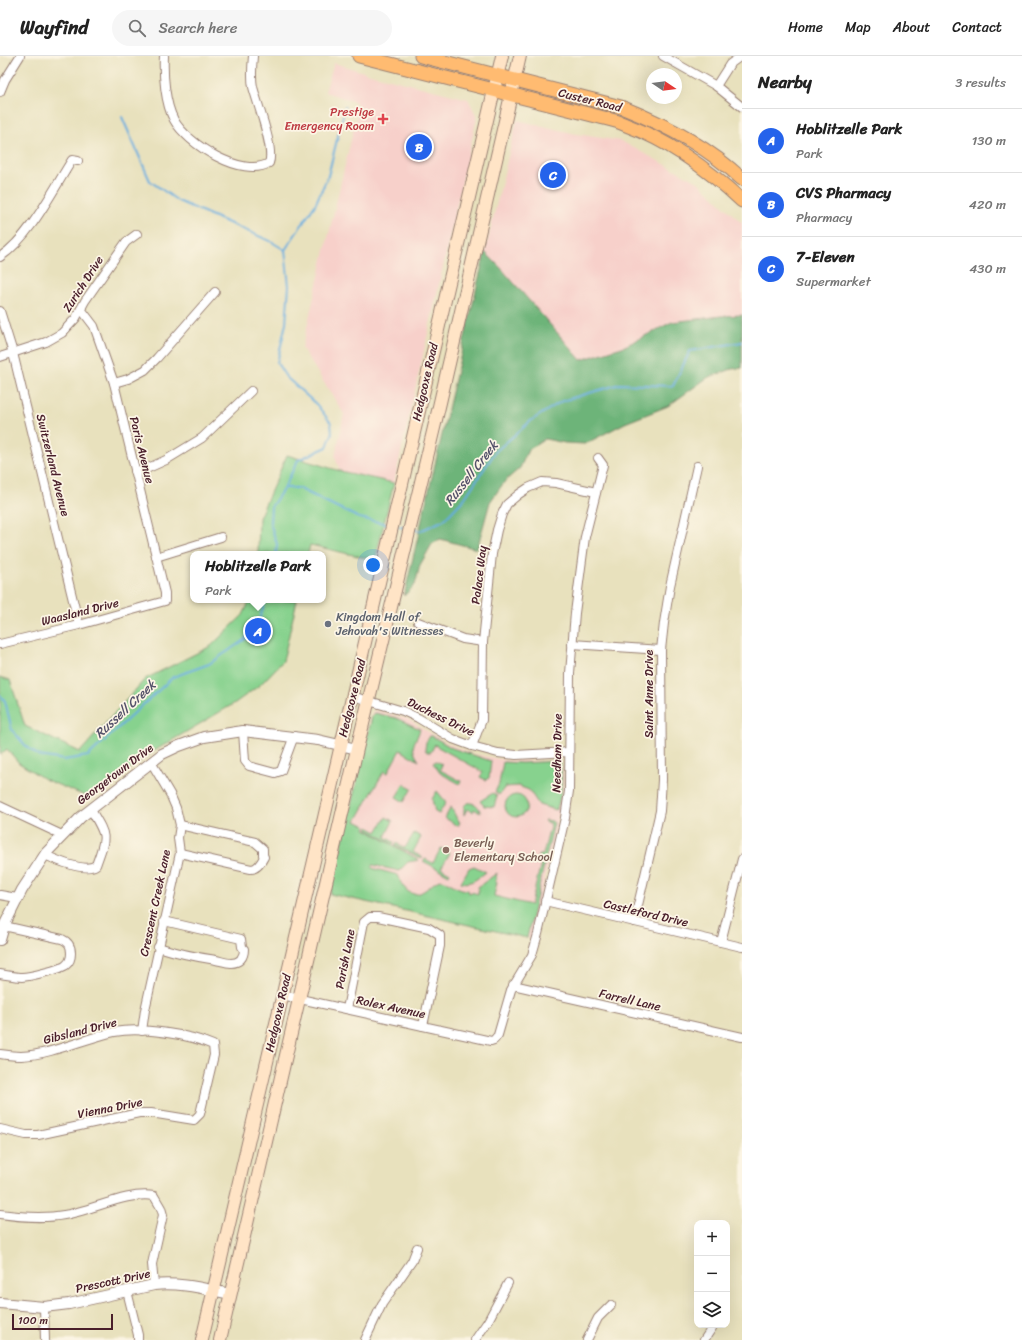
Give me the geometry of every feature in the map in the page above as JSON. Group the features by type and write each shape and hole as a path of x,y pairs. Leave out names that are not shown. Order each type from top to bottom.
{"main road":[{"path":"359,56 383,59 512,95 600,116 626,124 657,139 740,195"},
{"name":"Custer Road","path":"421,56 514,81 621,107 652,120 704,150 733,170 742,180"},
{"name":"Hedgcoxe Road","path":"202,1340 502,56"},
{"name":"Hedgcoxe Road","path":"220,1340 368,701 413,518 520,56"},
{"path":"454,260 472,264"},
{"path":"420,406 438,411"}],"street":[{"path":"0,92 5,80 20,56"},
{"path":"164,56 165,82 174,120 187,135 204,149 230,163 257,166 265,165 270,160 269,144 253,85 253,56"},
{"path":"716,86 730,64 741,56"},
{"path":"668,57 716,86 742,107"},
{"path":"0,256 16,244 27,231 72,160 78,161"},
{"name":"Zurich Drive","path":"0,357 46,342 62,333 76,318 85,301 126,242 136,234"},
{"path":"114,383 128,379 145,370 216,292"},
{"name":"Paris Avenue","path":"81,309 94,326 114,383 165,593 165,601"},
{"name":"Switzerland Avenue","path":"0,311 14,353 79,625"},
{"path":"135,471 144,470 166,460 202,438 251,391"},
{"name":"Needham Drive","path":"494,1040 498,1035 510,990 532,955 565,818 569,791 568,752 572,644 586,537 603,465 598,458"},
{"name":"Saint Anne Drive","path":"634,922 660,812 662,780 660,650 670,586 697,466"},
{"name":"Palace Way","path":"472,746 482,720 483,642 494,542 502,514 507,504 519,494 542,482 556,483 596,492"},
{"path":"156,557 221,536"},
{"name":"Waasland Drive","path":"0,644 79,625 165,601"},
{"path":"418,622 462,639 483,642"},
{"path":"572,644 660,650"},
{"name":"Duchess Drive","path":"352,696 402,711 418,718 452,739 498,753 516,755 568,752"},
{"path":"243,731 245,761 249,766 275,773 281,771 285,764 294,736"},
{"name":"Georgetown Drive","path":"0,940 4,926 17,898 45,855 62,835 80,817 91,810 151,762 168,751 196,740 243,731 294,736 357,749"},
{"name":"Crescent Creek Lane","path":"142,1031 158,947 180,853 178,838 180,825 176,808 170,794 151,762"},
{"path":"0,806 62,835"},
{"path":"45,855 57,861 84,868 93,868 96,865 104,844 104,833 91,810"},
{"path":"180,825 255,842 263,849 262,855 264,858 254,869 251,869 180,853"},
{"path":"721,942 742,859"},
{"path":"0,895 17,898"},
{"name":"Castleford Drive","path":"545,901 742,947"},
{"name":"Parish Lane","path":"347,1009 364,922 370,917 378,917 429,928 440,935 440,946 423,1026"},
{"path":"158,947 184,954 231,963 239,961 244,954 241,939 164,921"},
{"path":"0,974 20,977 29,976 65,966 70,960 71,956 71,948 68,941 4,926"},
{"name":"Farrell Lane","path":"513,985 742,1037"},
{"name":"Rolex Avenue","path":"282,995 490,1041 494,1040"},
{"name":"Gibsland Drive","path":"0,1054 20,1056 40,1053 115,1032 155,1031 196,1039 213,1045"},
{"name":"Vienna Drive","path":"0,1129 26,1135 38,1135 139,1113 151,1113 194,1120 200,1114 214,1055 213,1045"},
{"path":"0,1214 45,1218 66,1215 135,1196 154,1196 163,1215 152,1264 154,1284"},
{"path":"364,1340 382,1304 412,1261 417,1248"},
{"name":"Prescott Drive","path":"0,1303 44,1307 69,1304 154,1284 167,1283 231,1294"},
{"path":"475,1340 488,1321 508,1283"},
{"path":"127,1291 138,1340"},
{"path":"587,1340 598,1318 611,1305"},
{"path":"44,1307 45,1340"},
{"path":"704,1340 712,1328"}],"shaded area":[{"path":"334,63 370,74 468,99 477,117 394,483 340,471 335,457 344,414 302,348 358,110 356,102 325,92"},
{"path":"517,120 576,134 621,141 698,182 742,223 742,315 672,322 625,346 581,361 500,267 485,252"},
{"name":"Beverly Elementary School","path":"376,710 408,719 445,742 473,754 505,760 562,761 564,779 561,806 531,938 330,894 372,712"}],"green space":[{"path":"485,252 500,267 581,360 625,346 672,322 742,315 742,368 732,369 707,378 668,406 625,423 585,444 565,443 545,439 528,450 520,468 505,481 490,502 477,549 440,539 432,544 420,565 415,585 404,596"},
{"path":"287,455 340,471 394,483 375,560 310,545 309,551 258,551 259,518"},
{"path":"249,603 296,603 283,661 260,685 235,703 154,751 90,798 44,779 19,763 7,749 0,755 0,677 10,680 25,726 80,752 145,679 211,646 243,615"},
{"path":"375,713 396,718 420,729 413,747 419,761 400,750 388,773 384,771 356,821 366,826 365,829 419,860 408,862 399,871 373,865 372,868 398,875 403,886 409,892 414,894 424,891 437,881 441,880 460,889 468,890 469,893 471,892 478,894 478,887 497,873 494,896 531,905 542,859 538,858 537,856 543,855 551,823 545,822 545,820 552,821 554,823 527,938 330,894 372,717"},
{"path":"430,736 452,748 491,761 489,778 486,780 480,777 483,772 436,746 435,744 431,752 427,752 425,749 426,742"},
{"path":"436,761 442,764 440,770 461,781 460,784 440,773 433,763"},
{"path":"558,761 561,763 562,787 556,810 539,805 529,790 518,786 505,787 499,795 495,792 499,784 503,762 522,763"},
{"path":"404,784 412,788 404,802 396,797"},
{"path":"437,791 446,802 439,814 435,812 432,799"},
{"path":"493,793 497,796 494,807 484,806 480,801"},
{"path":"516,795 524,798 527,806 524,814 516,817 508,814 505,806 508,798"},
{"path":"467,803 475,804 480,813 474,809 473,812 467,809 464,815 464,806"},
{"path":"451,807 458,821 460,822 458,826 445,818"},
{"path":"386,817 393,821 385,837 394,842 393,844 367,829 368,827 377,832"},
{"path":"414,833 421,837 413,852 422,857 422,859 395,845 396,843 405,848"},
{"path":"441,848 450,853 441,868 450,873 449,875 423,861 425,859 433,863"},
{"path":"474,866 486,872 471,882 461,882 469,868"}],"waterway":[{"path":"276,551 277,544 270,523 271,507 284,488 298,460 327,447 332,434 331,423 317,405 286,377 277,363 286,323 289,286 285,250 315,205 328,176 345,107"},
{"path":"122,117 150,181 178,201 270,241 285,250"},
{"name":"Russell Creek","path":"414,529 420,531 444,520 464,499 496,451 532,420 562,401 620,384 673,386 690,351 742,342"},
{"name":"Russell Creek","path":"284,488 298,488 359,518 388,524"},
{"name":"Russell Creek","path":"396,526 405,528"},
{"name":"Russell Creek","path":"0,695 5,701 12,730 26,746 39,756 64,760 88,756 173,677 209,664 244,640 257,625 265,603"}],"place":[{"name":"Prestige Emergency Room","path":"383,119"},
{"name":"CVS Pharmacy","path":"419,147"},
{"name":"7-Eleven","path":"553,175"},
{"name":"Kingdom Hall of Jehovah's Witnesses","path":"328,624"},
{"name":"Hoblitzelle Park","path":"258,631"},
{"name":"Beverly Elementary School","path":"446,850"}]}
